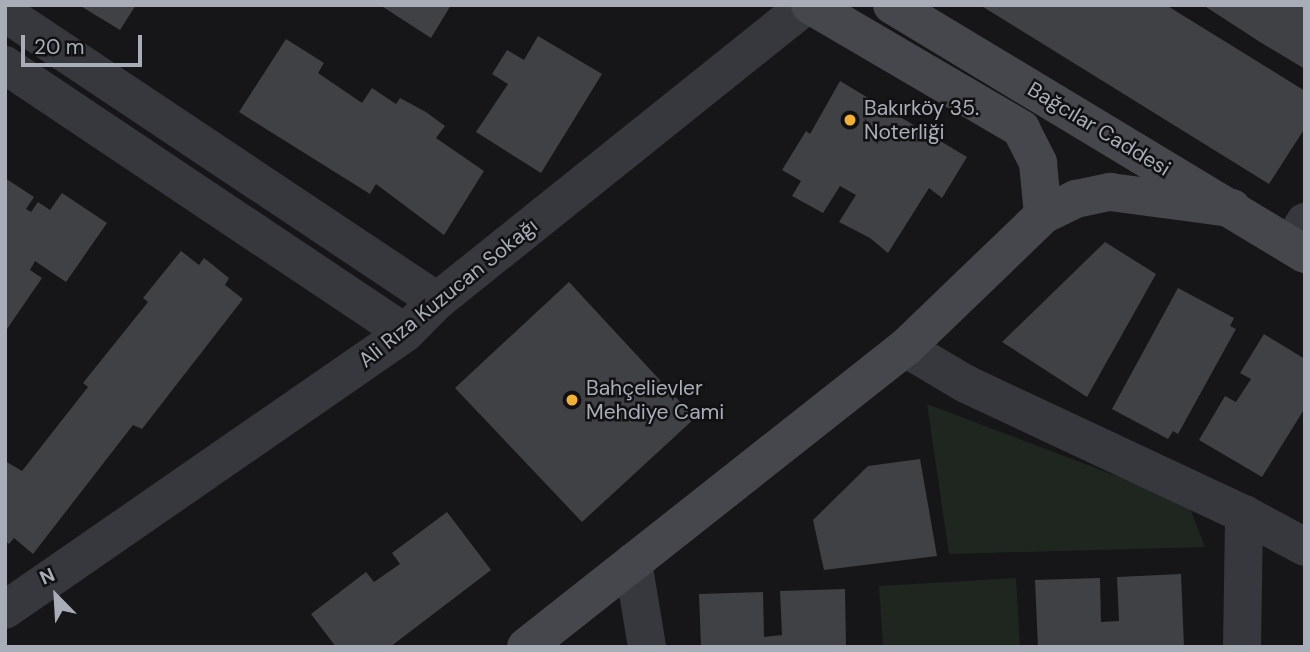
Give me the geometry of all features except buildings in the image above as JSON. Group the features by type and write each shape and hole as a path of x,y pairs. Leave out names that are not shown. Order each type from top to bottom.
{"main road":[{"path":"809,5 1021,129 1038,163 1044,215"},
{"name":"Bağcılar Caddesi","path":"892,5 1232,208 1300,240"},
{"path":"526,647 905,348 1044,215 1076,199 1110,191 1232,208"}],"street":[{"name":"Ali Rıza Kuzucan Sokağı","path":"5,610 405,333 437,301 809,5"},
{"path":"5,13 437,301"},
{"path":"5,65 405,333"},
{"path":"905,348 967,384 1244,514 1305,547"},
{"path":"1242,647 1244,514"},
{"path":"633,562 647,647"}],"shaded area":[{"path":"927,404 1188,503 1205,547 949,554"},
{"path":"1016,578 1020,647 883,647 879,586"}],"place":[{"name":"Bakırköy 35. Noterliği","path":"850,120"},
{"name":"Bahçelievler Mehdiye Cami","path":"572,400"}]}
